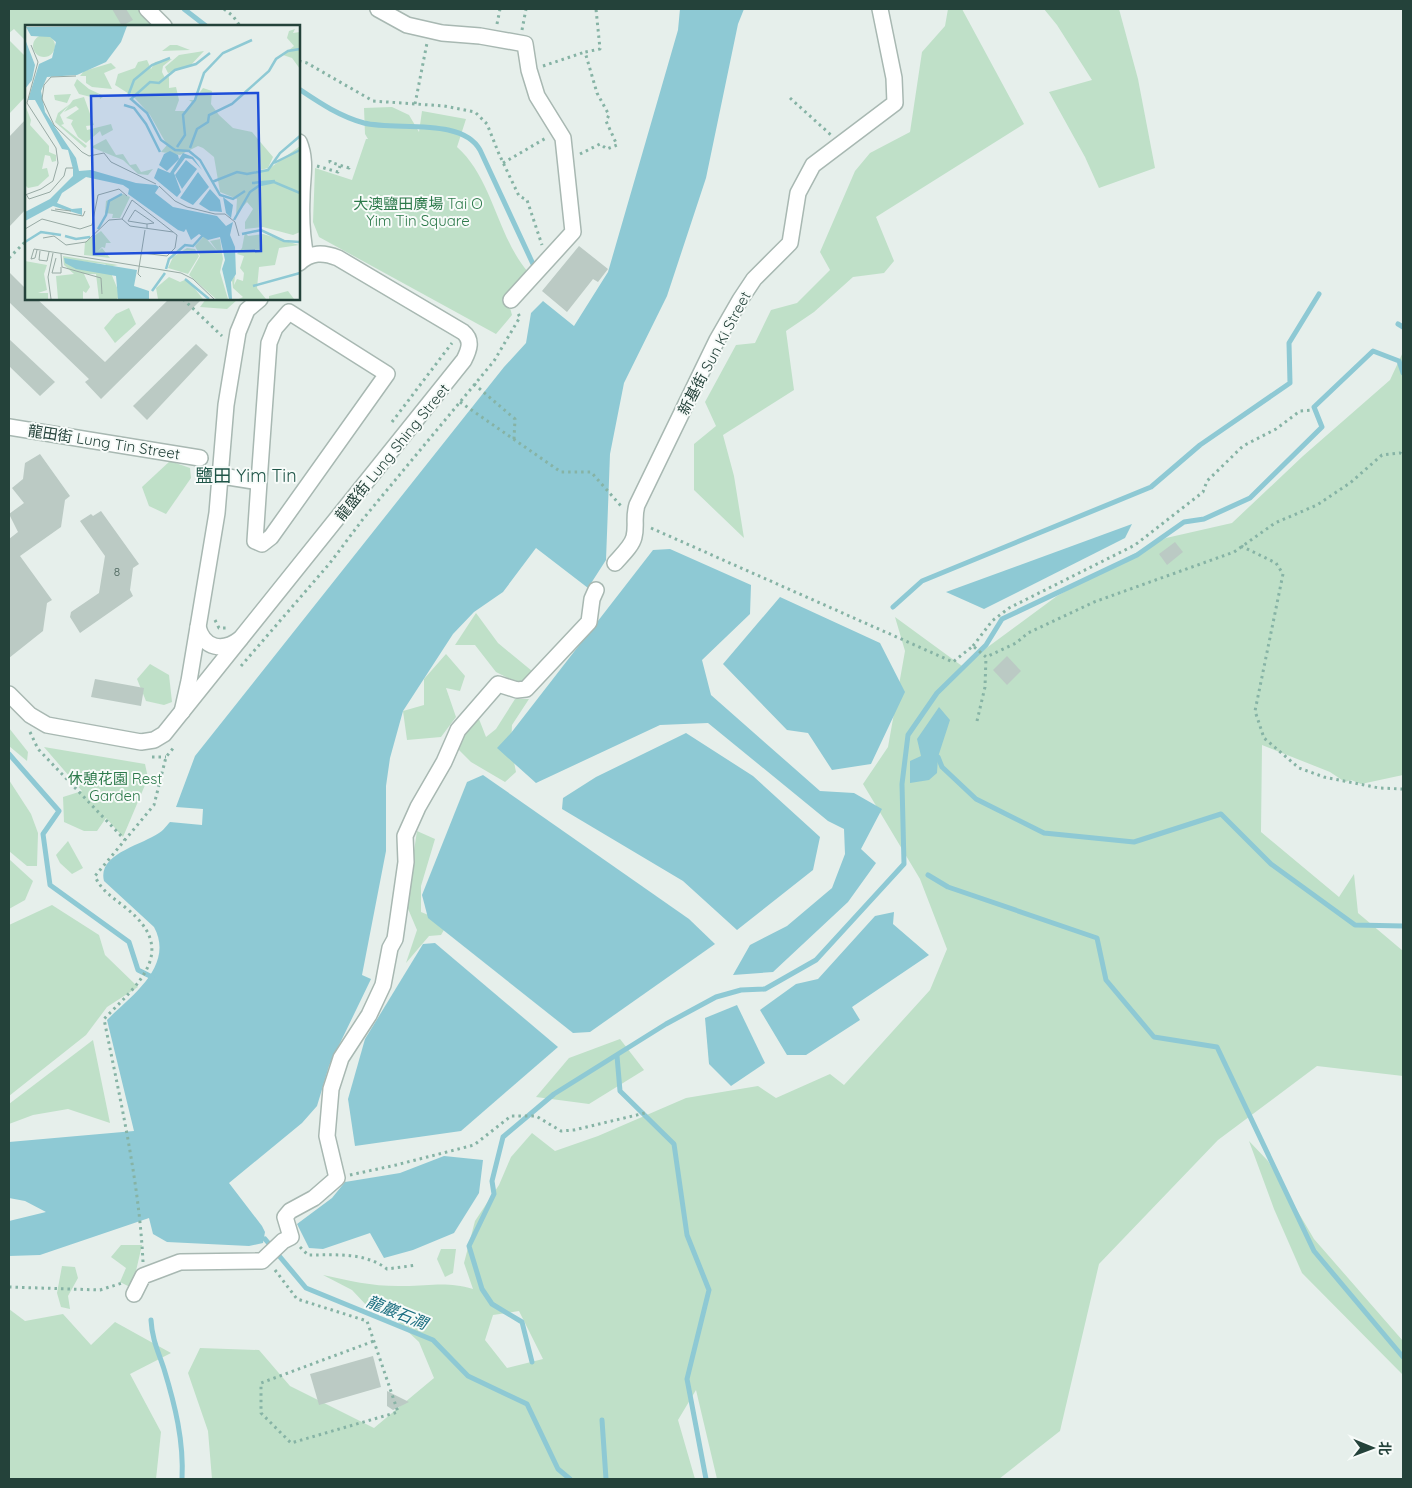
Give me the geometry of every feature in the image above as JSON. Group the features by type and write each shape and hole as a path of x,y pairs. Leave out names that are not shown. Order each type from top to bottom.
{"street":[{"path":"147,9 163,25"},
{"path":"378,9 407,25 525,44 536,96 563,138 573,232 511,300"},
{"name":"新基街 Sun Ki Street","path":"615,563 634,539 635,524 633,518 636,505 717,340 754,279 790,243 798,193 813,165 895,102 894,78 880,9"},
{"path":"300,145 305,162 302,196 302,260"},
{"name":"龍盛街 Lung Shing Street","path":"9,694 30,715 47,724 148,742 170,729 464,360 469,348 469,338 463,332 338,258 320,253 302,260"},
{"path":"181,716 198,627 222,476 226,405 238,332 243,316 259,300"},
{"path":"289,312 387,374 271,537 262,544 255,541 259,482 269,343 275,328 289,312"},
{"name":"龍田街 Lung Tin Street","path":"9,427 200,458"},
{"path":"222,476 259,482"},
{"path":"134,1294 144,1276 180,1262 262,1260 283,1241 291,1238 285,1217 290,1211 314,1198 337,1178 327,1136 331,1089 341,1058 369,1015 383,985 390,948 395,939 406,862 405,836 418,807 444,762 458,730 498,684 518,690 526,689 589,622 592,599 596,590"},
{"path":"198,627 207,643 218,647 230,645 245,635"}],"path":[{"path":"224,9 239,25"},
{"path":"529,70 600,49 596,9"},
{"path":"415,104 430,30"},
{"path":"565,158 585,153 600,144 607,149 617,144 606,121 608,114 597,92 585,52"},
{"path":"300,62 307,64 373,101 444,106 474,112 487,124 519,196 527,200 548,261"},
{"path":"790,98 841,143"},
{"path":"503,163 558,131"},
{"path":"330,160 330,162 340,166 348,168 349,166"},
{"path":"305,162 338,172 340,166"},
{"path":"9,258 25,242"},
{"path":"184,300 227,341"},
{"path":"236,672 330,563 363,519 494,360 520,317 511,300"},
{"path":"474,384 515,419 514,439"},
{"path":"460,402 561,472 592,472 635,524 646,526 953,662 973,646 992,621 1009,608 1135,545 1203,492 1207,481 1243,446 1276,429 1300,411 1312,410"},
{"path":"986,656 1016,643 1028,632 1094,602 1234,552 1275,523 1316,505 1350,483 1382,455 1400,453 1403,455"},
{"path":"1241,546 1276,564 1283,574 1255,711 1264,738 1299,768 1324,777 1379,788 1403,789"},
{"path":"973,646 986,656"},
{"path":"977,721 985,688 986,656"},
{"path":"37,734 29,729 38,749 125,840"},
{"path":"9,1287 100,1290 144,1276 141,1228 126,1131 104,1019 140,982 150,965 153,953 151,937 136,917 99,886 95,876 154,805 166,757 178,743"},
{"path":"143,757 166,757"},
{"path":"337,1178 474,1145 511,1116 536,1116 561,1131 574,1130 645,1113"},
{"path":"291,1238 308,1255 348,1255 375,1259 387,1269 417,1265"},
{"path":"266,1257 297,1299 367,1320 398,1412 291,1443 261,1413 261,1384 374,1341"}],"green space":[{"path":"9,9 139,9 151,25 25,25 25,40 14,29 9,33"},
{"path":"948,9 962,9 1024,124 876,217 894,261 884,273 853,277 814,312 786,331 794,390 723,435 734,476 744,538 694,490 694,444 716,426 705,402 736,345 755,343 771,310 797,303 830,270 820,252 855,171 870,153 910,132 922,52 945,26"},
{"path":"1044,9 1119,9 1138,79 1155,168 1099,188 1085,157 1049,92 1092,80 1057,25"},
{"path":"9,40 25,56 25,97 9,114"},
{"name":"大澳鹽田廣場 Tai O Yim Tin Square","path":"392,107 409,115 419,132 422,111 466,119 457,147 479,175 509,242 528,272 507,297 512,315 496,334 319,237 313,222 315,168 352,180 366,139 368,139 365,134 364,108"},
{"path":"205,300 237,300 227,309 200,307"},
{"path":"129,308 136,324 115,343 104,328 116,314"},
{"path":"1403,352 1403,775 1361,784 1351,780 1345,782 1330,772 1262,745 1261,832 1339,897 1354,874 1358,913 1403,951 1403,1076 1317,1066 1218,1140 1099,1264 1060,1431 999,1479 717,1479 696,1390 678,1420 695,1479 212,1479 208,1431 188,1373 200,1348 259,1350 290,1386 374,1428 434,1378 419,1342 387,1312 369,1308 352,1290 323,1275 383,1286 446,1285 473,1289 464,1263 475,1221 499,1185 511,1157 532,1133 555,1151 598,1136 686,1098 758,1086 776,1098 830,1074 844,1085 930,990 947,949 920,879 863,784 888,747 905,651 895,617 962,666 1057,596 1120,561 1166,538 1232,523 1303,456 1390,380","holes":["519,1311 543,1359 507,1368 485,1340 493,1315"]},
{"path":"170,461 190,468 191,478 166,514 149,506 142,487"},
{"path":"476,613 498,643 532,671 520,684 496,672 475,645 455,645"},
{"path":"446,654 465,676 460,691 446,688 456,717 441,737 407,740 403,711 424,705 424,679"},
{"path":"150,664 169,675 172,702 164,705 146,701 137,679"},
{"path":"515,699 529,699 512,725 511,747 516,772 505,782 471,762 458,749 457,723 479,719 486,737 496,729"},
{"path":"9,728 28,752 27,761 9,746"},
{"name":"休憩花園 Rest Garden","path":"44,747 145,764 148,778 123,837 106,818 97,831 84,831 64,822 63,797 82,791"},
{"path":"9,780 31,814 38,833 37,866 27,866 9,851"},
{"path":"417,831 435,839 421,886 421,912 448,923 441,935 429,936 406,963 417,930 406,904"},
{"path":"68,841 83,868 72,874 60,863 56,855"},
{"path":"9,859 33,881 25,900 9,909"},
{"path":"52,905 99,935 105,955 138,987 107,1007 86,1035 9,1096 9,925"},
{"path":"620,1039 644,1070 589,1104 536,1097 569,1058"},
{"path":"93,1040 110,1123 68,1109 33,1115 9,1124 9,1104"},
{"path":"1249,1141 1268,1161 1314,1239 1403,1341 1403,1375 1302,1273 1274,1209"},
{"path":"121,1245 142,1245 132,1288 120,1282 126,1268 111,1257"},
{"path":"441,1249 456,1249 453,1273 445,1277 437,1259"},
{"path":"62,1266 75,1267 78,1278 68,1296 70,1309 61,1307 57,1293"},
{"path":"9,1309 25,1321 63,1314 91,1345 115,1322 171,1353 130,1374 161,1432 156,1479 9,1479"}],"water":[{"path":"680,9 744,9 738,24 706,178 667,296 624,383 610,454 606,560 588,588 536,548 503,592 474,612 453,634 403,711 390,758 386,786 386,851 362,975 371,979 329,1066 317,1106 302,1123 229,1183 262,1226 265,1232 263,1243 249,1246 167,1242 153,1234 149,1218 40,1255 9,1256 9,1221 46,1212 25,1201 9,1198 9,1142 134,1131 107,1020 138,990 155,967 159,955 159,941 154,927 104,881 104,872 107,864 122,851 160,832 170,822 202,825 203,809 176,807 195,756 504,367 526,343 531,313 543,301 574,326 608,272 678,30"},
{"path":"1132,524 1125,538 984,609 946,592"},
{"path":"670,549 751,585 750,614 702,660 711,695 820,791 854,793 882,809 861,849 876,863 848,902 773,972 733,975 750,945 787,926 832,888 845,854 844,829 828,821 708,723 660,725 536,783 497,748 511,733 653,550"},
{"path":"780,597 880,643 905,692 871,764 832,770 808,733 787,730 723,664"},
{"path":"939,707 950,720 938,757 937,773 929,780 910,783 910,761 921,756 917,739"},
{"path":"686,733 753,776 820,837 813,870 737,930 683,881 562,809 563,798 596,777"},
{"path":"483,775 689,919 715,944 590,1032 573,1033 428,918 422,895 467,782"},
{"path":"894,912 893,924 929,955 852,1007 860,1020 806,1055 787,1055 760,1010 796,984 818,979 875,916"},
{"path":"435,943 558,1047 461,1131 355,1146 348,1099 365,1039 423,944"},
{"path":"737,1005 765,1063 731,1086 709,1064 705,1018"},
{"path":"444,1156 483,1160 479,1193 454,1233 413,1250 384,1258 370,1233 323,1249 309,1248 297,1224 332,1198 345,1182 400,1173"}],"building":[{"path":"112,9 126,9 133,20 121,25"},
{"path":"25,120 25,210 9,227 9,137"},
{"path":"579,246 608,269 598,282 593,279 567,312 542,291"},
{"path":"9,272 25,288 25,300 38,300 105,362 168,300 201,300 101,399 85,382 89,379 9,302"},
{"path":"9,339 55,382 40,396 9,366"},
{"path":"196,344 208,355 147,420 133,406"},
{"path":"40,454 70,496 65,500 61,527 20,556 52,600 47,603 43,631 9,658 9,539 18,532 9,514 24,503 12,488 23,479 25,463"},
{"path":"101,511 139,564 133,568 130,590 133,596 80,633 70,617 71,612 99,593 105,556 80,521 91,514 93,516"},
{"path":"1175,542 1183,552 1167,565 1159,554"},
{"path":"1007,656 1021,671 1007,685 993,670"},
{"path":"95,679 144,688 141,706 91,697"},
{"path":"373,1356 381,1387 319,1405 310,1374"},
{"path":"387,1391 409,1402 393,1410 387,1406"}],"waterway":[{"path":"184,9 205,25"},
{"path":"300,90 338,113 364,123 444,129 459,133 471,140 480,150 533,264"},
{"path":"893,607 922,581 1151,487 1200,445 1290,383 1289,343 1319,294"},
{"path":"1398,324 1403,327"},
{"path":"532,1362 522,1322 492,1304 482,1289 469,1246 494,1194 492,1181 503,1137 554,1094 666,1024 716,997 741,990 765,989 816,960 904,864 902,784 908,735 937,693 986,645 1002,619 1137,555 1184,522 1204,519 1250,498 1322,427 1314,407 1373,351 1399,361 1403,373"},
{"path":"9,754 59,811 43,834 50,885 129,942 138,970 152,977"},
{"path":"938,757 942,767 976,799 1044,833 1134,842 1221,814 1271,864 1355,925 1403,926"},
{"path":"928,875 948,887 1097,938 1106,980 1154,1037 1217,1047 1314,1251 1403,1357"},
{"path":"617,1056 620,1091 674,1144 687,1235 709,1290 687,1379 706,1479"},
{"name":"龍巖石澗","path":"265,1239 306,1288 433,1340 468,1376 527,1404 558,1469 570,1479"},
{"path":"151,1320 154,1339 178,1423 182,1451 182,1479"},
{"path":"602,1420 606,1479"}],"district":[{"name":"鹽田 Yim Tin","path":"246,475"}]}
